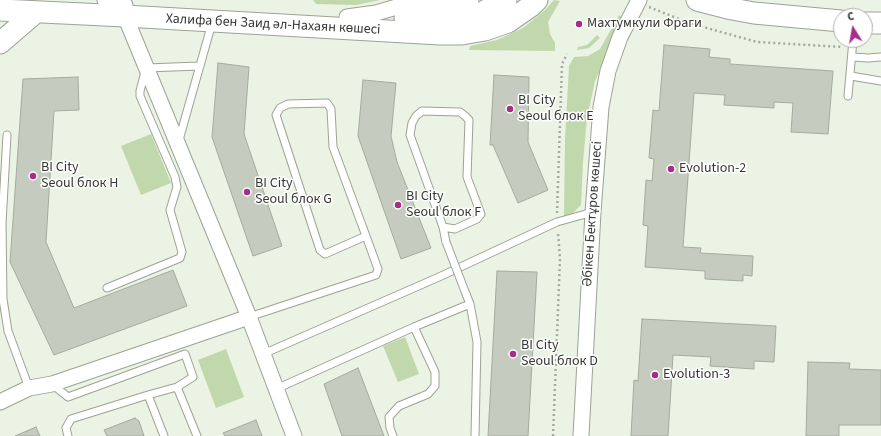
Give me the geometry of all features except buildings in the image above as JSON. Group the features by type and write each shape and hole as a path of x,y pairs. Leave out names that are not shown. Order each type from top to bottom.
{"street":[{"name":"Халифа бен Заид әл-Нахаян көшесі","path":"56,0 117,6 347,17 449,19 481,13 506,0"},
{"path":"347,17 376,13 400,6 453,3 471,0"},
{"name":"Халифа бен Заид әл-Нахаян көшесі","path":"0,10 36,12 117,6 212,21 373,31 462,34 485,30 508,22 537,0"},
{"path":"697,0 754,12 833,20"},
{"name":"Әбікен Бектұров көшесі","path":"581,436 593,212 601,107 608,71 620,37 639,1"},
{"path":"117,6 146,68 178,144 249,317 294,436"},
{"path":"0,42 36,12"},
{"path":"0,402 29,388 52,384 249,317"}],"lane":[{"path":"178,144 212,21"},
{"path":"848,96 853,48"},
{"path":"852,57 881,57"},
{"path":"107,288 180,258 182,252 170,210 177,187 175,177 140,96 140,91 146,68 200,66"},
{"path":"850,76 881,81"},
{"path":"249,317 376,275 378,269 366,236 333,147 331,109 327,103 288,104 280,108 276,115 320,250 324,254 366,236"},
{"path":"443,227 455,229 477,219 481,214 467,177 468,120 460,112 422,111 416,116 412,123 410,135 443,227 446,242 470,304 477,342 475,436"},
{"path":"7,135 2,223 3,299 8,331 29,388"},
{"path":"263,354 439,277 558,222 593,212"},
{"path":"276,389 414,327 470,304"},
{"path":"393,436 390,428 389,417 399,406 428,394 435,386 435,372 414,327"},
{"path":"52,384 68,397 185,354 193,377 177,387 71,419 66,428 68,436"},
{"path":"177,387 197,436"},
{"path":"148,396 164,436"}],"path":[{"path":"639,1 690,23 757,42 833,44"},
{"path":"553,436 560,259 556,208 562,64 567,54"}],"green space":[{"path":"313,0 380,0 356,5 316,4"},
{"path":"554,0 560,1 548,22 550,34 555,43 555,51 469,50 470,46 497,40 523,28 545,10"},
{"path":"619,15 625,19 595,81 587,118 581,205 573,213 564,218 565,139 569,66 574,57 588,56 600,49"},
{"path":"597,35 600,38 589,48 577,50 578,47 587,45"},
{"path":"151,134 171,183 141,195 121,146"},
{"path":"405,337 419,374 398,382 383,346"},
{"path":"226,349 244,397 216,408 198,360"}],"place":[{"name":"Махтумкули Фраги","path":"579,24"},
{"name":"BI City Seoul блок E","path":"510,109"},
{"name":"Evolution-2","path":"671,169"},
{"name":"BI City Seoul блок H","path":"33,176"},
{"name":"BI City Seoul блок G","path":"247,192"},
{"name":"BI City Seoul блок F","path":"398,205"},
{"name":"BI City Seoul блок D","path":"513,354"},
{"name":"Evolution-3","path":"655,375"}]}
